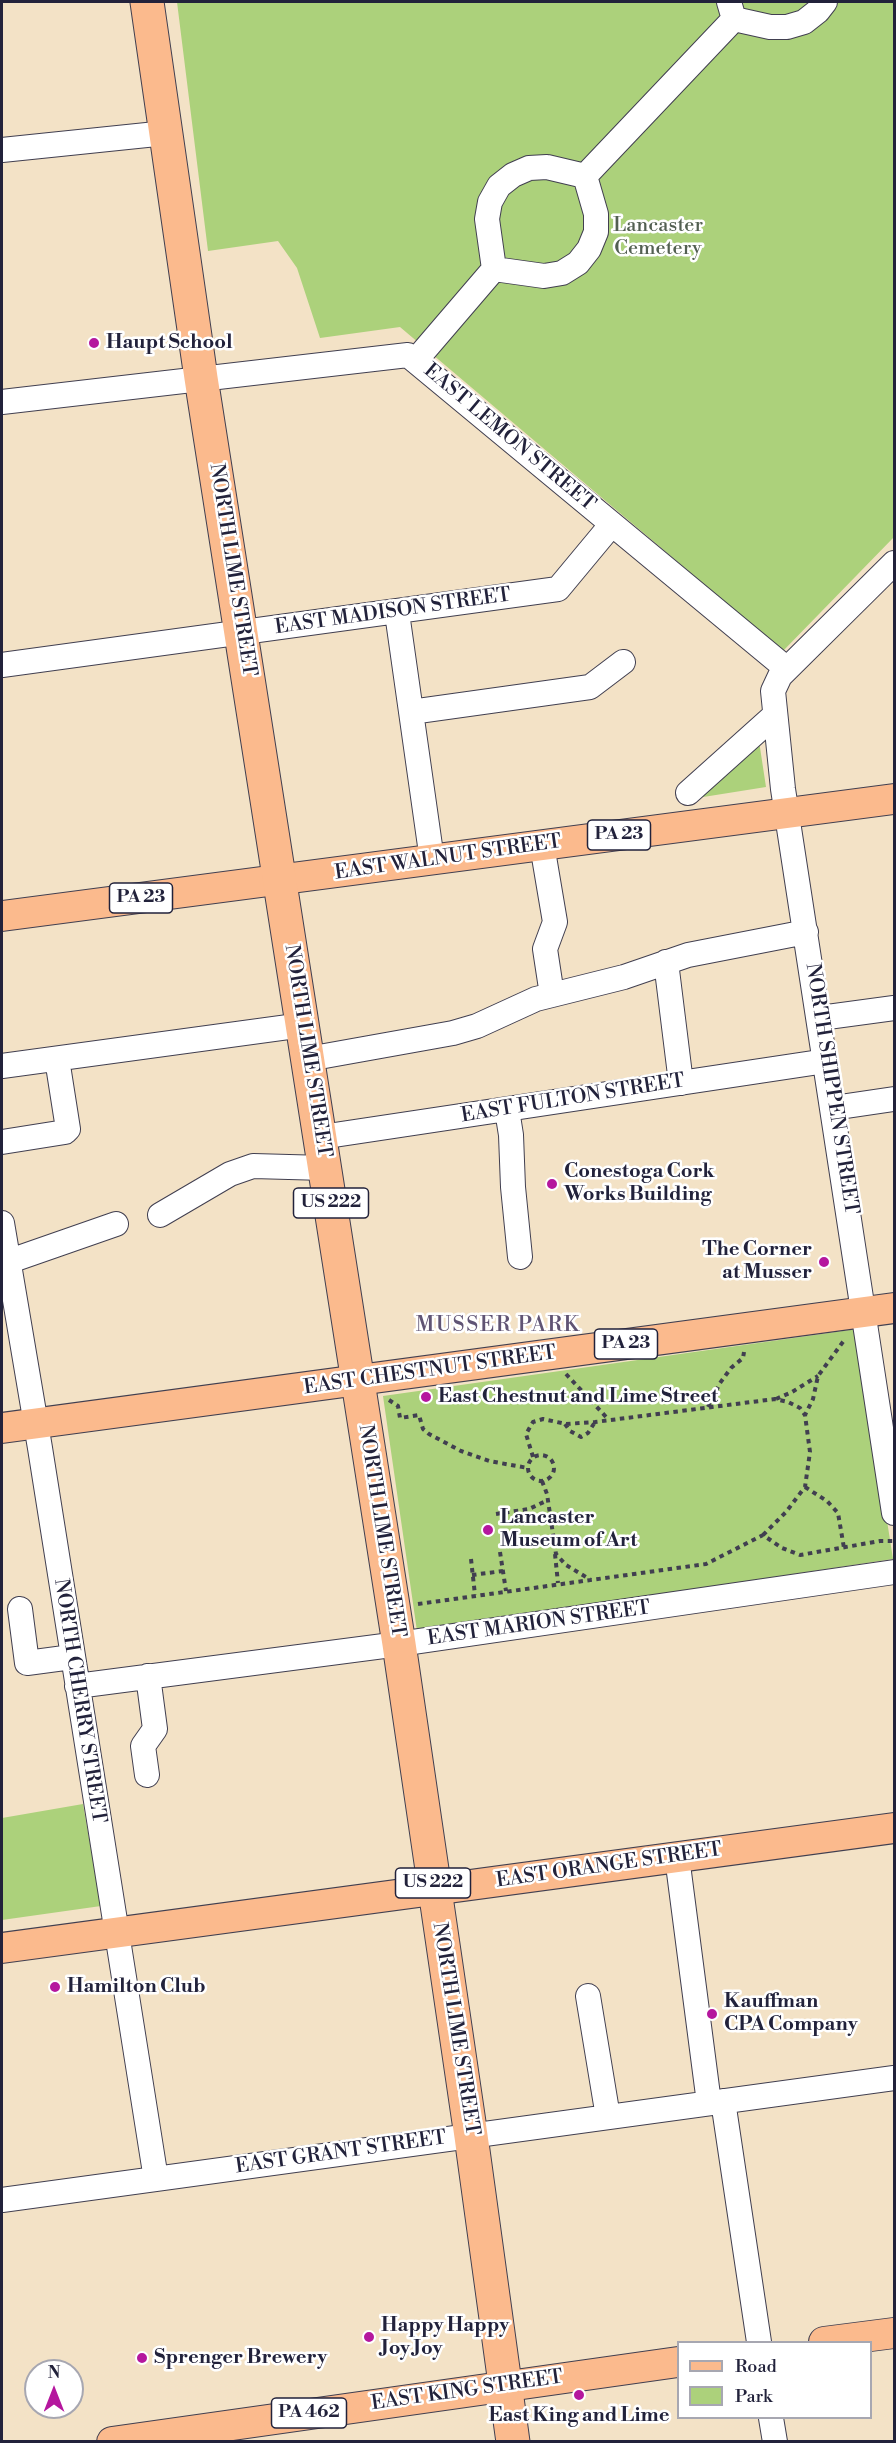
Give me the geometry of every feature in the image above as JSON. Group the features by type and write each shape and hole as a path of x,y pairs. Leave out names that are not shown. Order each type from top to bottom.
{"highway":[{"name":"NORTH LIME STREET","path":"147,2 201,378 399,1644 505,2385"},
{"name":"US 222","path":"505,2385 513,2442"}],"main road":[{"name":"EAST WALNUT STREET","path":"2,916 894,800"},
{"name":"EAST CHESTNUT STREET","path":"2,1428 894,1308"},
{"name":"EAST ORANGE STREET","path":"2,1948 894,1828"},
{"path":"838,2341 894,2333"},
{"name":"EAST KING STREET","path":"112,2442 677,2362"}],"street":[{"path":"585,176 732,10 770,27 787,27 804,22 825,2"},
{"path":"2,150 166,133"},
{"path":"416,360 494,269 486,219 490,202 499,186 513,175 529,168 547,167 585,176"},
{"path":"494,269 544,276 562,273 578,263 590,249 596,232 596,214 585,176"},
{"name":"EAST LEMON STREET","path":"2,402 408,355 787,669"},
{"name":"EAST MADISON STREET","path":"2,665 558,590 612,524"},
{"path":"787,669 894,563"},
{"path":"397,613 432,860"},
{"path":"411,712 590,687 623,662"},
{"name":"NORTH SHIPPEN STREET","path":"787,669 775,685 775,715 787,813 834,1108 894,1513"},
{"path":"688,793 775,715"},
{"path":"542,845 555,922 545,949 552,995"},
{"path":"308,1059 453,1033 477,1026 536,999 624,978 666,962 705,951 806,932"},
{"path":"666,962 681,1083"},
{"path":"820,1018 894,1008"},
{"path":"2,1066 303,1025"},
{"path":"2,1142 65,1132 68,1125 57,1059"},
{"name":"EAST FULTON STREET","path":"321,1137 826,1061"},
{"path":"834,1108 894,1099"},
{"path":"507,1110 520,1257"},
{"path":"160,1215 230,1174 253,1166 326,1168"},
{"name":"NORTH CHERRY STREET","path":"2,1223 156,2179"},
{"path":"7,1262 116,1224"},
{"name":"EAST MARION STREET","path":"77,1686 399,1644 894,1572"},
{"path":"20,1609 27,1664 72,1657"},
{"path":"147,1775 144,1746 155,1730 148,1676"},
{"path":"677,1857 716,2102 759,2341"},
{"path":"588,1996 608,2117"},
{"name":"EAST GRANT STREET","path":"2,2200 894,2078"},
{"path":"771,2419 775,2442"}],"path":[{"path":"533,1457 545,1455 554,1464 552,1476 542,1481 532,1478 528,1468 533,1457 527,1440 529,1425 543,1419 565,1424 595,1422 775,1399 792,1392 818,1376 865,1312"},
{"path":"708,1407 725,1375 743,1358 749,1328"},
{"path":"552,1354 571,1382 609,1420"},
{"path":"805,1415 813,1399 818,1376"},
{"path":"358,1380 398,1406 400,1418 418,1415 423,1429 436,1439 475,1456 528,1468"},
{"path":"393,1610 475,1595 706,1564 763,1535 786,1512 805,1487 810,1452 805,1415 800,1408 775,1399"},
{"path":"565,1424 570,1431 581,1437 588,1433 595,1422"},
{"path":"542,1481 548,1500 558,1583"},
{"path":"805,1487 827,1501 838,1513 844,1548"},
{"path":"496,1514 529,1509 548,1500"},
{"path":"763,1535 782,1548 800,1554 880,1541 894,1541"},
{"path":"554,1550 566,1565 591,1580"},
{"path":"500,1552 506,1591"},
{"path":"471,1559 475,1595"},
{"path":"472,1575 503,1571"}],"green space":[{"name":"Lancaster Cemetery","path":"177,2 894,2 894,537 783,651 400,327 320,338 297,268 278,241 208,251"},
{"path":"759,741 766,787 697,798"},
{"name":"MUSSER PARK","path":"857,1329 893,1559 417,1631 383,1396"},
{"path":"83,1804 101,1906 2,1920 2,1818"}],"place":[{"name":"Haupt School","path":"94,343"},
{"name":"Conestoga Cork Works Building","path":"552,1184"},
{"name":"The Corner at Musser","path":"824,1262"},
{"name":"East Chestnut and Lime Street","path":"426,1397"},
{"name":"Lancaster Museum of Art","path":"488,1530"},
{"name":"Hamilton Club","path":"55,1987"},
{"name":"Kauffman CPA Company","path":"712,2014"},
{"name":"Happy Happy Joy Joy","path":"369,2337"},
{"name":"Sprenger Brewery","path":"142,2358"},
{"name":"East King and Lime","path":"579,2395"}],"district":[{"name":"MUSSER PARK","path":"498,1326"}]}
